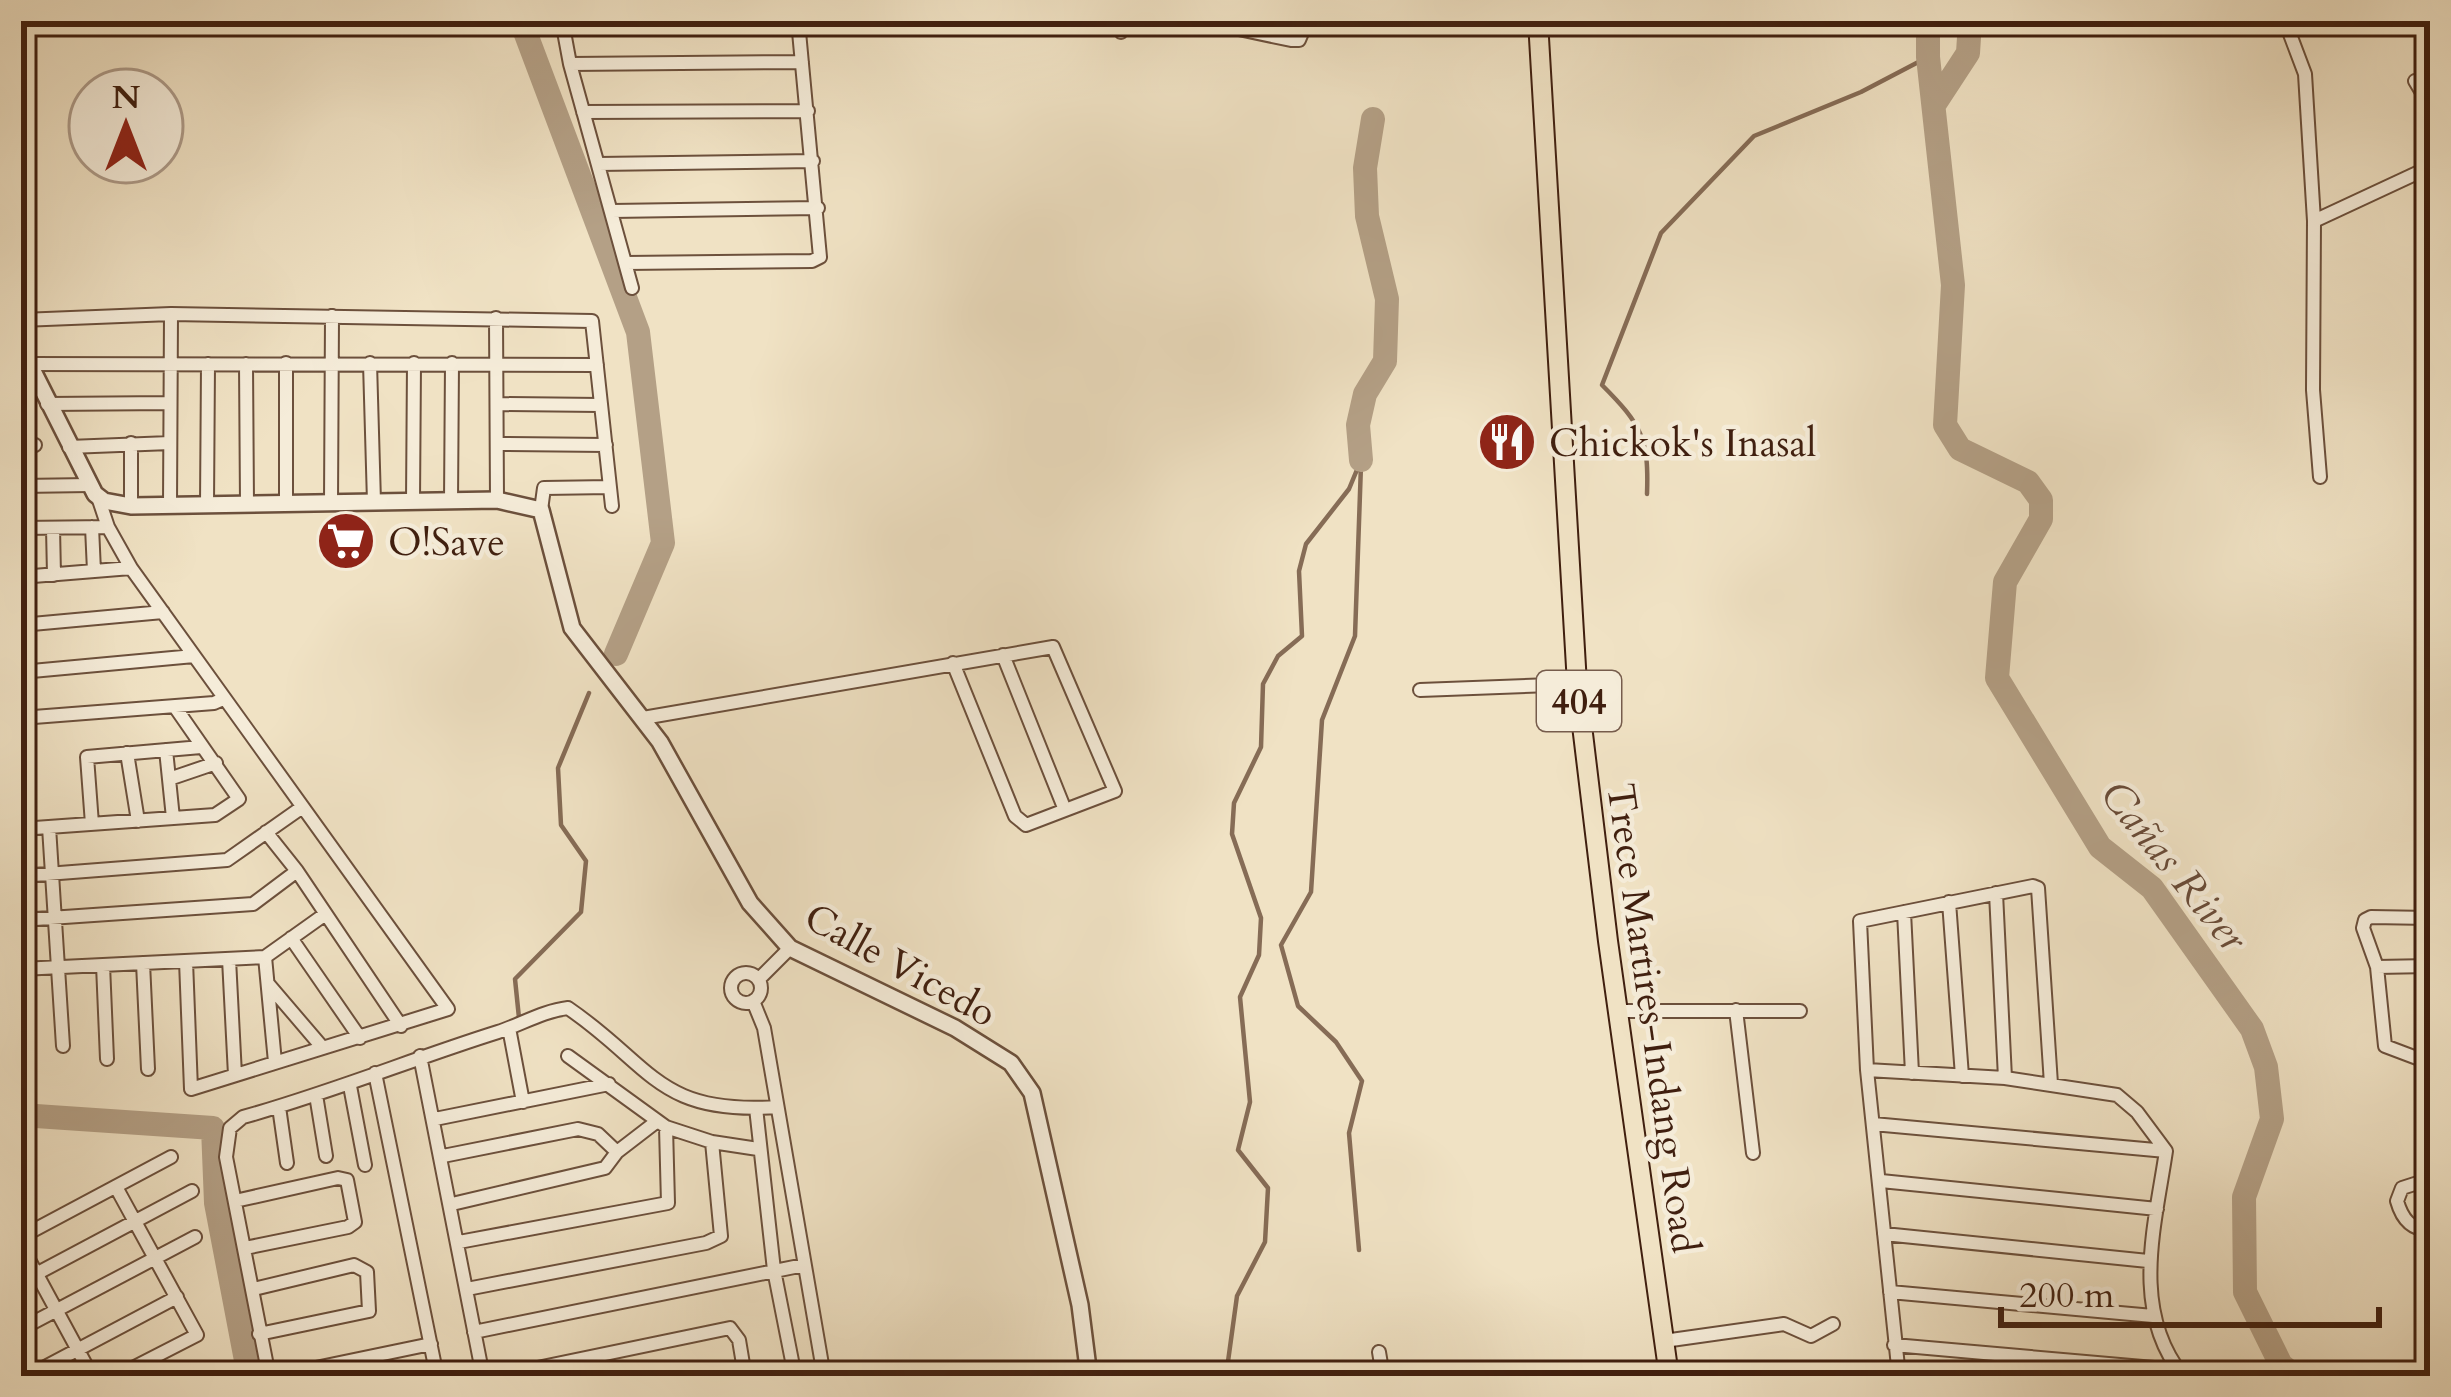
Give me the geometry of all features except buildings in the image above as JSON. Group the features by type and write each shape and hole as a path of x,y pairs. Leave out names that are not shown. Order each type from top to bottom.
{"main road":[{"name":"Trece Martires-Indang Road","path":"1538,21 1577,684 1669,1376"}],"street":[{"path":"562,21 632,288"},
{"path":"626,263 812,261 820,257 798,21"},
{"path":"1202,21 1291,40 1299,40 1307,21"},
{"path":"2285,21 2305,74 2314,221 2313,390 2320,477"},
{"path":"570,64 802,62"},
{"path":"2415,81 2430,106"},
{"path":"583,112 808,112"},
{"path":"598,164 813,161"},
{"path":"2314,221 2430,167"},
{"path":"612,212 818,208"},
{"path":"170,505 171,314"},
{"path":"21,320 171,314 592,321 612,506"},
{"path":"331,502 332,316"},
{"path":"496,318 496,500"},
{"path":"21,347 130,568 448,1009 191,1089 186,962"},
{"path":"286,363 286,502"},
{"path":"370,363 374,502"},
{"path":"413,501 414,363"},
{"path":"451,500 452,363"},
{"path":"29,364 597,365"},
{"path":"207,504 208,364"},
{"path":"246,364 247,504"},
{"path":"21,396 38,387"},
{"path":"47,404 170,403"},
{"path":"496,404 600,405"},
{"path":"130,443 131,506"},
{"path":"69,447 170,443"},
{"path":"497,445 606,445"},
{"path":"21,486 94,492 131,506 496,500 542,510 544,488 610,487"},
{"name":"Calle Vicedo","path":"542,510 572,628 643,718 750,902 790,948 955,1028 1011,1063 1024,1078 1032,1093 1080,1305 1089,1376"},
{"path":"92,527 94,571"},
{"path":"21,528 108,527"},
{"path":"52,528 54,574"},
{"path":"21,578 130,568"},
{"path":"21,625 163,612"},
{"path":"643,718 953,663 1053,647 1115,791 1026,825 1015,816 953,663"},
{"path":"1003,655 1065,810"},
{"path":"21,672 194,656"},
{"path":"1420,690 1577,684"},
{"path":"21,718 223,699"},
{"path":"21,830 214,815 239,799 175,707"},
{"path":"92,824 87,757 201,747"},
{"path":"166,750 173,818"},
{"path":"127,753 138,820"},
{"path":"172,778 216,763"},
{"path":"21,876 226,860 301,808"},
{"path":"49,827 63,1046"},
{"path":"266,832 401,1026"},
{"path":"21,920 253,904 297,871"},
{"path":"1898,1376 1867,1070 1858,926 1865,918 2033,886 2041,893 2050,1084"},
{"path":"1996,893 2005,1078"},
{"path":"1949,902 1961,1076"},
{"path":"1904,912 1912,1073"},
{"path":"21,969 265,958 325,915"},
{"path":"2430,918 2371,917 2363,928 2378,967 2385,1046 2430,1063"},
{"path":"292,938 360,1037"},
{"path":"759,979 790,948"},
{"path":"265,958 275,1062"},
{"path":"229,959 236,1075"},
{"path":"143,963 148,1069"},
{"path":"103,965 107,1059"},
{"path":"2378,967 2430,966 2430,976"},
{"path":"742,973 753,973 759,979 762,991 753,1001 736,999 731,984 742,973"},
{"path":"269,985 322,1047"},
{"path":"753,1001 764,1028 824,1376"},
{"path":"431,1344 273,1376 259,1334 225,1147 230,1128 243,1117 350,1086 420,1056 568,1008 681,1097 729,1107 777,1106"},
{"path":"1736,1010 1753,1153"},
{"path":"1618,1011 1800,1011"},
{"path":"509,1028 523,1102"},
{"path":"420,1056 483,1376"},
{"path":"568,1056 661,1125 712,1142 758,1148"},
{"path":"1867,1070 2050,1084 2117,1095 2137,1112 2166,1151 2148,1261 2153,1316 2180,1373"},
{"path":"375,1073 437,1376"},
{"path":"435,1119 608,1084"},
{"path":"350,1086 365,1166"},
{"path":"316,1095 326,1156"},
{"path":"279,1107 287,1163"},
{"path":"756,1108 774,1270 795,1376"},
{"path":"1873,1124 2166,1151"},
{"path":"452,1204 605,1168 617,1152 661,1125"},
{"path":"460,1242 668,1203 661,1125"},
{"path":"442,1156 578,1129 598,1134 617,1152"},
{"path":"467,1289 706,1243 721,1236 712,1142"},
{"path":"92,1376 21,1241 171,1157"},
{"path":"235,1201 338,1178 347,1180 351,1188 355,1222 347,1227 244,1248"},
{"path":"2430,1179 2402,1188 2397,1201 2408,1223 2418,1230 2430,1230"},
{"path":"1881,1181 2157,1209"},
{"path":"116,1186 197,1335 117,1376"},
{"path":"21,1282 192,1191"},
{"path":"1884,1234 2148,1261"},
{"path":"21,1330 195,1237"},
{"path":"474,1332 804,1264"},
{"path":"254,1289 354,1265 367,1272 369,1311 259,1334"},
{"path":"1890,1292 2153,1316"},
{"path":"28,1376 177,1297"},
{"path":"1664,1341 1784,1324 1811,1336 1833,1324"},
{"path":"499,1376 730,1328 740,1340 746,1376"},
{"path":"1894,1345 2180,1373"},
{"path":"1379,1352 1383,1376"}],"waterway":[{"path":"521,21 638,332 663,543 616,654"},
{"name":"Cañas River","path":"1928,21 1953,285 1945,425 1960,449 2028,482 2041,500 2041,519 2005,582 1997,678 2100,847 2152,888 2252,1029 2266,1067 2272,1119 2244,1197 2245,1292 2281,1365 2295,1376"},
{"path":"1934,105 1968,53 1970,21"},
{"path":"1647,494 1640,434 1602,385 1661,233 1754,136 1861,92 1928,57"},
{"path":"1361,460 1358,425 1365,394 1385,361 1387,299 1367,216 1365,168 1373,119"},
{"path":"1226,1376 1237,1296 1265,1242 1268,1188 1238,1150 1250,1102 1240,997 1259,955 1261,918 1232,834 1234,803 1261,747 1263,684 1278,656 1302,636 1299,571 1306,544 1349,489 1361,460"},
{"path":"1359,1250 1349,1133 1362,1081 1336,1042 1298,1006 1281,945 1311,892 1322,720 1355,636 1361,465"},
{"path":"519,1018 515,979 581,912 586,861 561,825 558,768 589,693"},
{"path":"21,1115 213,1128 216,1203 249,1376"}],"place":[{"name":"Chickok's Inasal","path":"1507,442"},
{"name":"O!Save","path":"346,541"}]}
